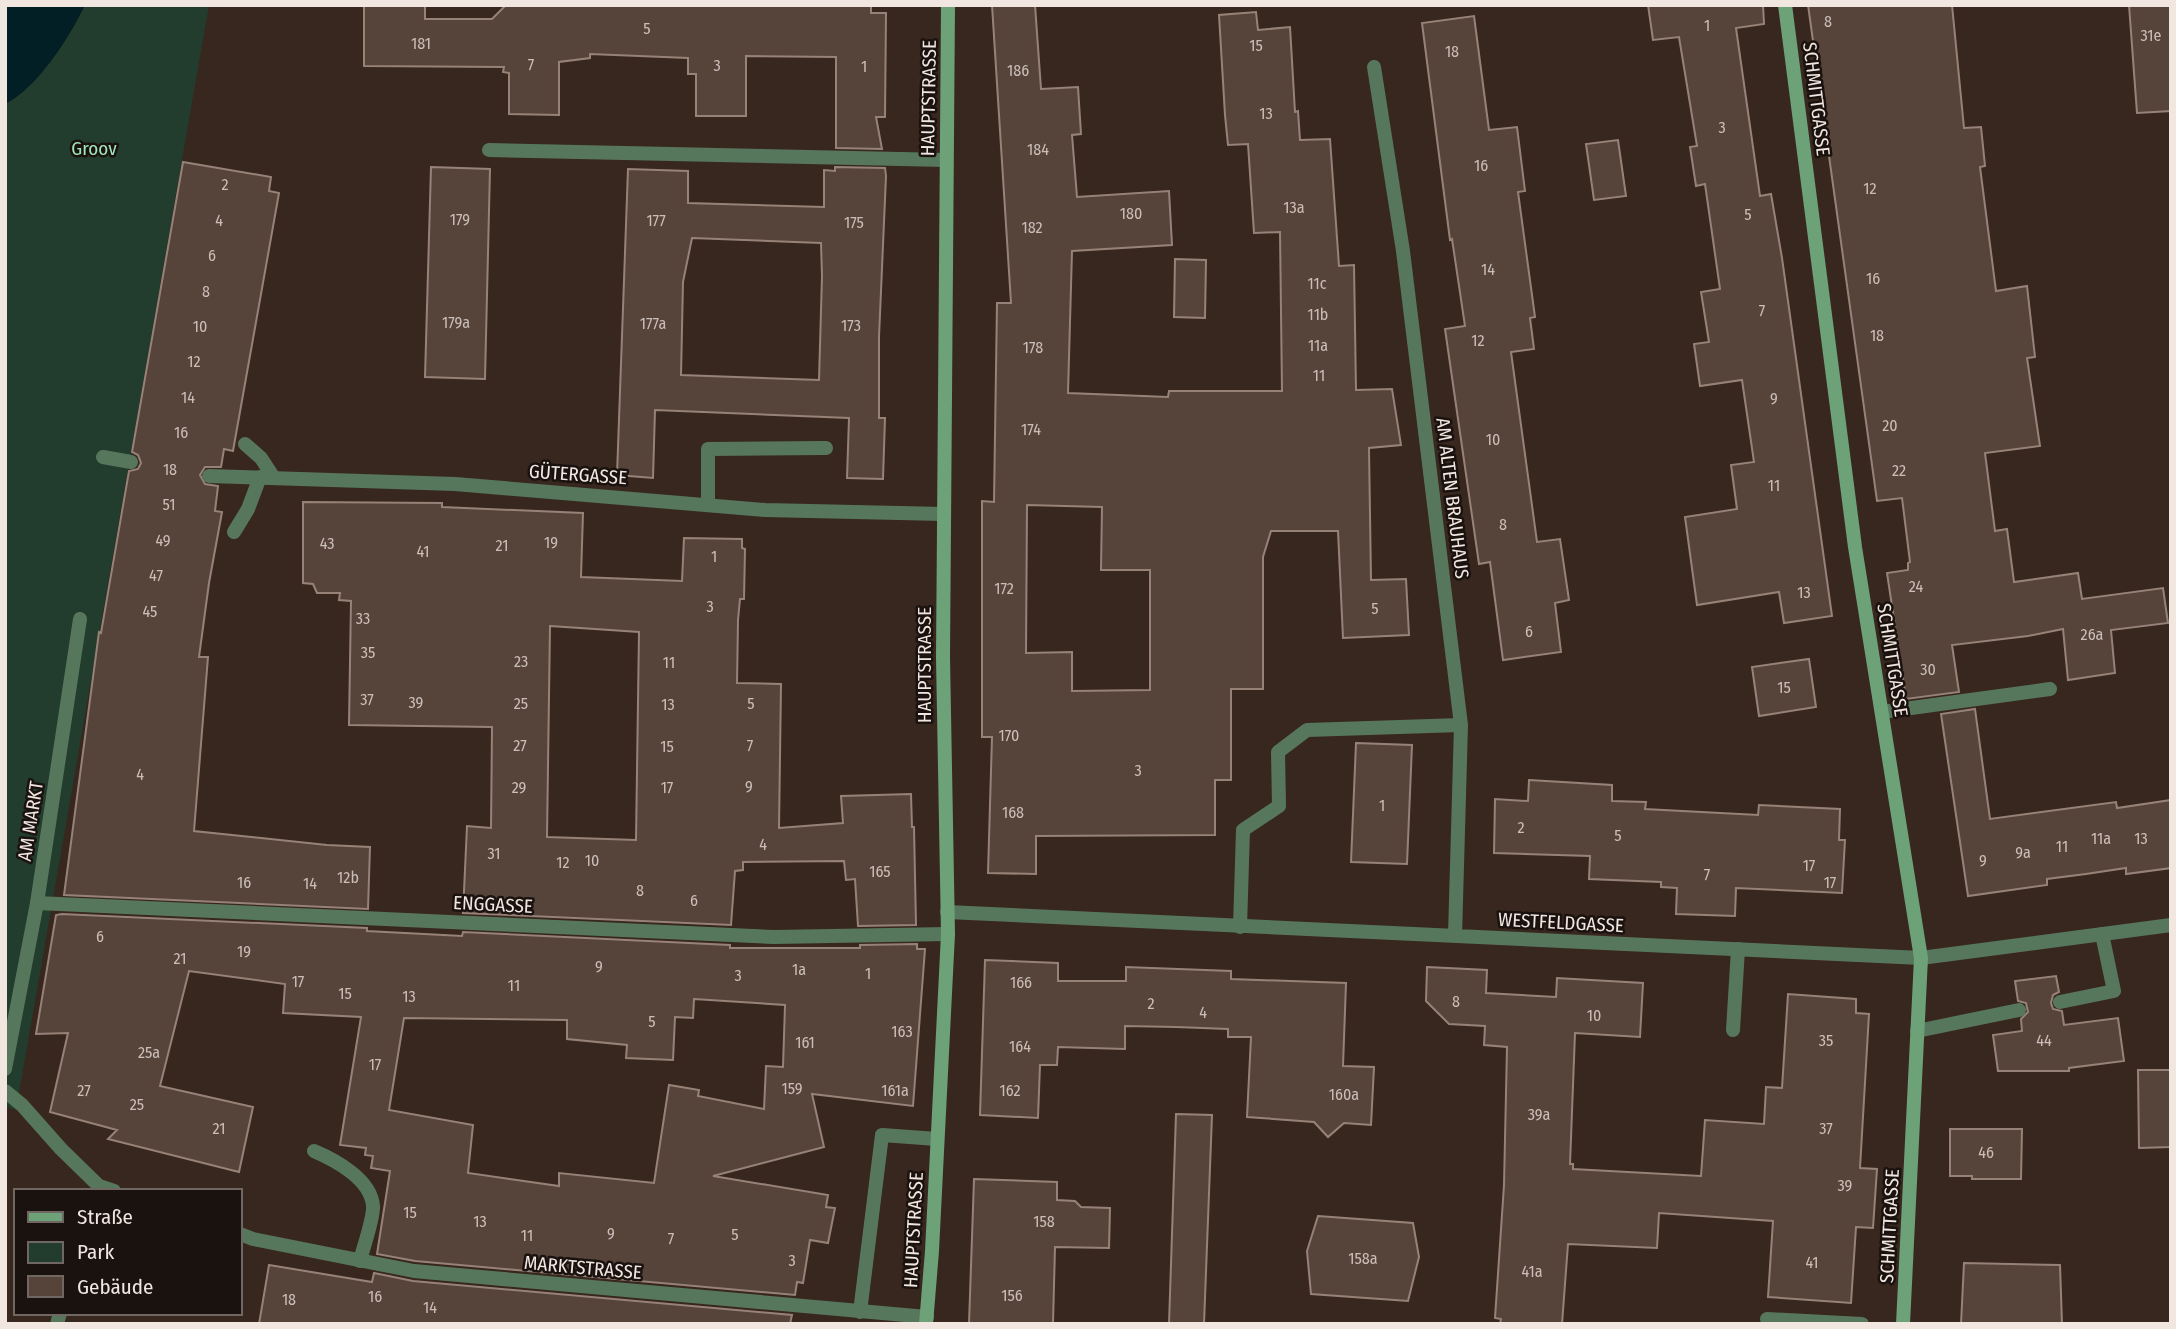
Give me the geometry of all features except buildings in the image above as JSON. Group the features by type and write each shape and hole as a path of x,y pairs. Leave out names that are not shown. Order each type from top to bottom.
{"main road":[{"name":"HAUPTSTRASSE","path":"926,1321 948,934 943,657 948,5"},
{"name":"SCHMITTGASSE","path":"1785,5 1853,537 1921,958 1903,1324"}],"street":[{"name":"AM ALTEN BRAUHAUS","path":"1374,67 1402,241 1461,725 1455,936"},
{"path":"489,150 946,160"},
{"path":"234,532 267,478 261,457 246,444"},
{"path":"708,503 708,449 826,448"},
{"path":"103,457 131,462"},
{"name":"GÜTERGASSE","path":"209,476 455,484 708,503 765,510 944,514"},
{"name":"AM MARKT","path":"5,1069 37,903 80,619"},
{"path":"1882,712 2050,689"},
{"path":"1240,927 1243,830 1279,806 1278,752 1307,730 1461,725"},
{"name":"ENGGASSE","path":"37,903 773,937 948,934"},
{"name":"WESTFELDGASSE","path":"947,912 1921,958 2171,925"},
{"path":"2060,1002 2114,991 2102,934"},
{"path":"1733,1030 1738,949"},
{"path":"1917,1031 2019,1010"},
{"path":"5,1091 22,1105 98,1188"},
{"path":"860,1312 882,1135 937,1139"},
{"path":"314,1151 341,1163 368,1193 373,1206 360,1261"},
{"name":"MARKTSTRASSE","path":"242,1234 414,1271 860,1312 926,1321"},
{"path":"1767,1318 1862,1324"}],"green space":[{"name":"Groov","path":"85,5 209,5 16,1110 5,1106 5,104 41,74"}],"water":[{"path":"5,5 85,5 41,74 5,104"}]}
